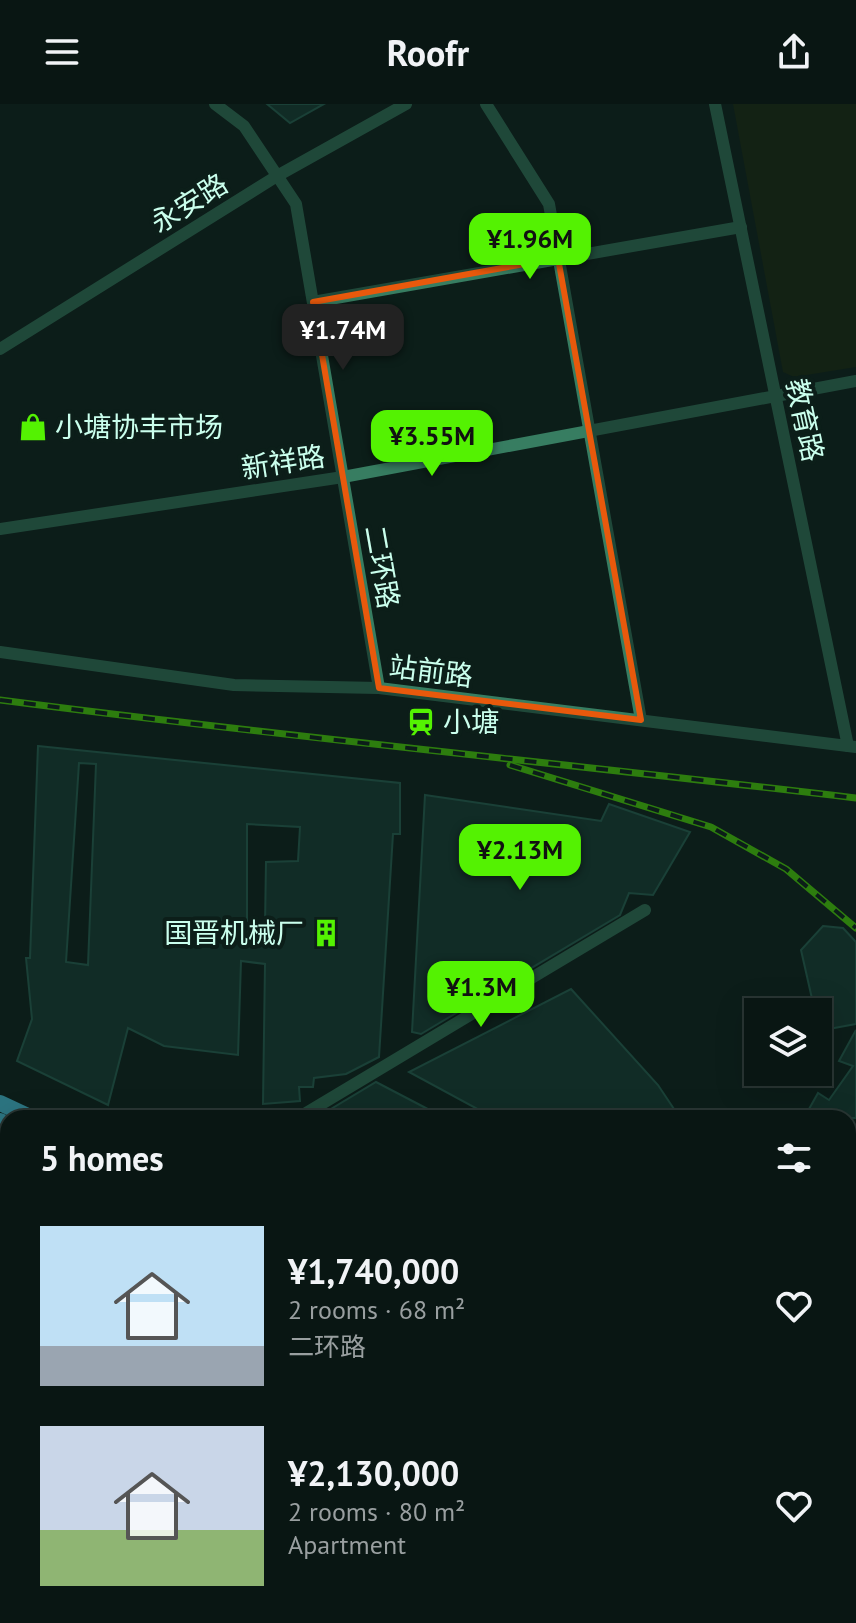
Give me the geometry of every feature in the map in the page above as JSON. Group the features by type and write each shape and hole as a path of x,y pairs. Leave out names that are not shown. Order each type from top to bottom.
{"street":[{"name":"二环路","path":"215,104 244,126 296,204 379,688"},
{"name":"永安路","path":"0,349 277,176 406,104"},
{"path":"486,104 549,204 641,720"},
{"name":"教育路","path":"715,104 852,746"},
{"path":"313,302 741,227"},
{"name":"新祥路","path":"0,529 343,477 856,381"},
{"name":"站前路","path":"0,652 234,685 379,688 852,746"},
{"path":"311,1110 645,910"}],"highlighted area":[{"path":"558,258 641,720 379,688 313,302"}],"green space":[{"path":"733,104 856,104 856,367 794,377 783,372"}],"building":[{"path":"267,104 324,104 290,123"},
{"path":"38,746 400,783 400,834 393,834 379,1057 346,1074 314,1078 313,1087 299,1087 300,1101 263,1104 265,964 241,961 238,1055 164,1046 128,1028 108,1105 17,1061 32,1019 26,958 30,958","holes":["79,763 96,764 88,965 66,962","247,824 300,827 298,861 266,862 265,926 247,926"]},
{"path":"425,795 601,821 609,804 690,832 653,895 629,893 620,915 421,1034 412,1032"},
{"path":"823,926 843,928 856,942 856,1024 832,1028 832,998 812,998 801,950"},
{"path":"571,989 658,1085 675,1110 479,1110 409,1072"},
{"path":"856,1030 856,1110 808,1110 818,1093 829,1100 853,1066 839,1061"},
{"path":"376,1082 430,1110 329,1110"}],"railway":[{"path":"0,700 856,798"},
{"path":"510,765 711,827 786,869 856,928"}],"place":[{"name":"小塘协丰市场","path":"33,427"},
{"name":"小塘","path":"421,722"},
{"name":"国晋机械厂","path":"326,933"}]}
